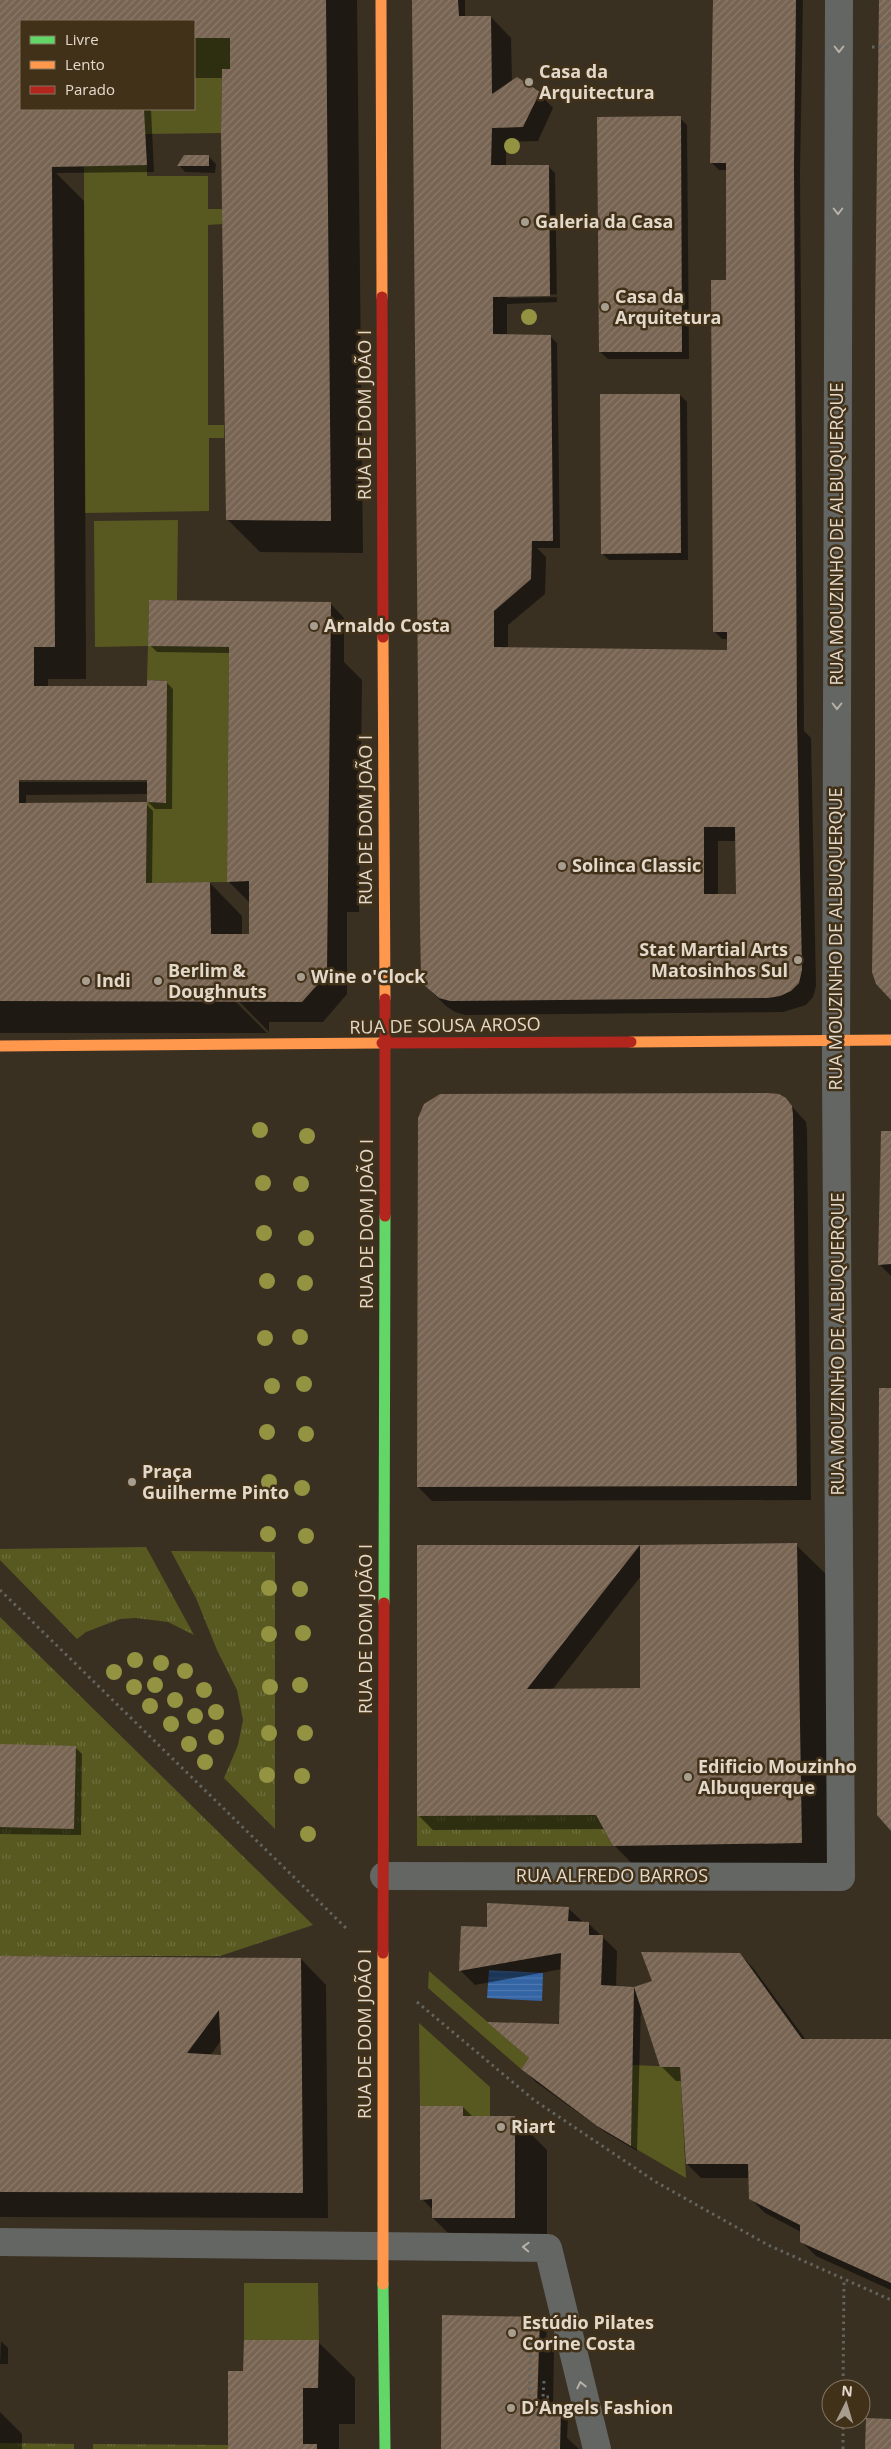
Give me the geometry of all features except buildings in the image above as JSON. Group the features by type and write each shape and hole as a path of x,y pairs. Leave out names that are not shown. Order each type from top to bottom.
{"street":[{"name":"RUA DE DOM JOÃO I","path":"381,0 386,1044 384,1876 382,1966 385,2449"},
{"name":"RUA MOUZINHO DE ALBUQUERQUE","path":"839,0 836,1040 841,1877"},
{"name":"RUA DE SOUSA AROSO","path":"0,1046 891,1040"},
{"name":"RUA ALFREDO BARROS","path":"384,1876 841,1877"},
{"path":"0,2242 548,2248 597,2449"}],"path":[{"path":"0,1590 340,1921 426,2012 534,2100 656,2182 768,2245 891,2300"},
{"path":"843,2379 844,2279"},
{"path":"532,2321 529,2414 556,2415 556,2449"},
{"path":"843,2429 843,2449"}],"green space":[{"path":"195,38 230,38 230,69 222,69 221,133 145,134 144,110 195,110"},
{"path":"84,165 147,165 147,176 208,176 208,209 222,209 222,224 208,225 208,425 224,425 224,438 209,438 209,511 85,513"},
{"path":"178,520 177,600 149,600 148,646 95,647 94,521"},
{"path":"148,646 229,647 227,882 146,883 147,802 165,803 167,681 147,680"},
{"path":"146,1547 194,1635 168,1622 136,1618 120,1619 86,1632 77,1639 0,1560 0,1549"},
{"path":"171,1551 275,1552 275,1829 224,1778 238,1745 243,1720 237,1690 217,1650 196,1598"},
{"path":"0,1617 313,1925 220,1956 0,1956"},
{"path":"596,1815 613,1846 417,1846 417,1816"},
{"path":"429,1971 529,2058 521,2069 428,1988"},
{"path":"419,2023 490,2087 490,2116 463,2116 463,2106 420,2106"},
{"path":"632,2065 680,2067 686,2178 631,2146"},
{"path":"244,2283 318,2283 319,2340 244,2340"},
{"path":"0,2443 74,2444 74,2449 0,2449"},
{"path":"93,2444 228,2445 228,2449 93,2449"}],"water":[{"path":"489,1970 543,1973 542,2001 487,1998"}],"traffic: fast":[{"path":"384,1603 385,1216"},
{"path":"383,2284 385,2449"}],"traffic: slow":[{"path":"381,0 382,297"},
{"path":"383,637 385,999"},
{"path":"631,1042 891,1040"},
{"path":"0,1046 382,1043"},
{"path":"383,1953 383,2284"}],"traffic: jam":[{"path":"382,297 383,637"},
{"path":"385,999 385,1216"},
{"path":"382,1043 631,1042"},
{"path":"383,1953 384,1603"}],"place":[{"name":"Casa da Arquitectura","path":"529,82"},
{"name":"Galeria da Casa","path":"525,222"},
{"name":"Casa da Arquitetura","path":"605,307"},
{"name":"Arnaldo Costa","path":"314,626"},
{"name":"Solinca Classic","path":"562,866"},
{"name":"Stat Martial Arts Matosinhos Sul","path":"798,960"},
{"name":"Wine o'Clock","path":"301,977"},
{"name":"Indi","path":"86,981"},
{"name":"Berlim & Doughnuts","path":"158,981"},
{"name":"Praça Guilherme Pinto","path":"132,1482"},
{"name":"Edificio Mouzinho Albuquerque","path":"688,1777"},
{"name":"Riart","path":"501,2127"},
{"name":"Estúdio Pilates Corine Costa","path":"512,2333"},
{"name":"D'Angels Fashion","path":"511,2408"}]}
